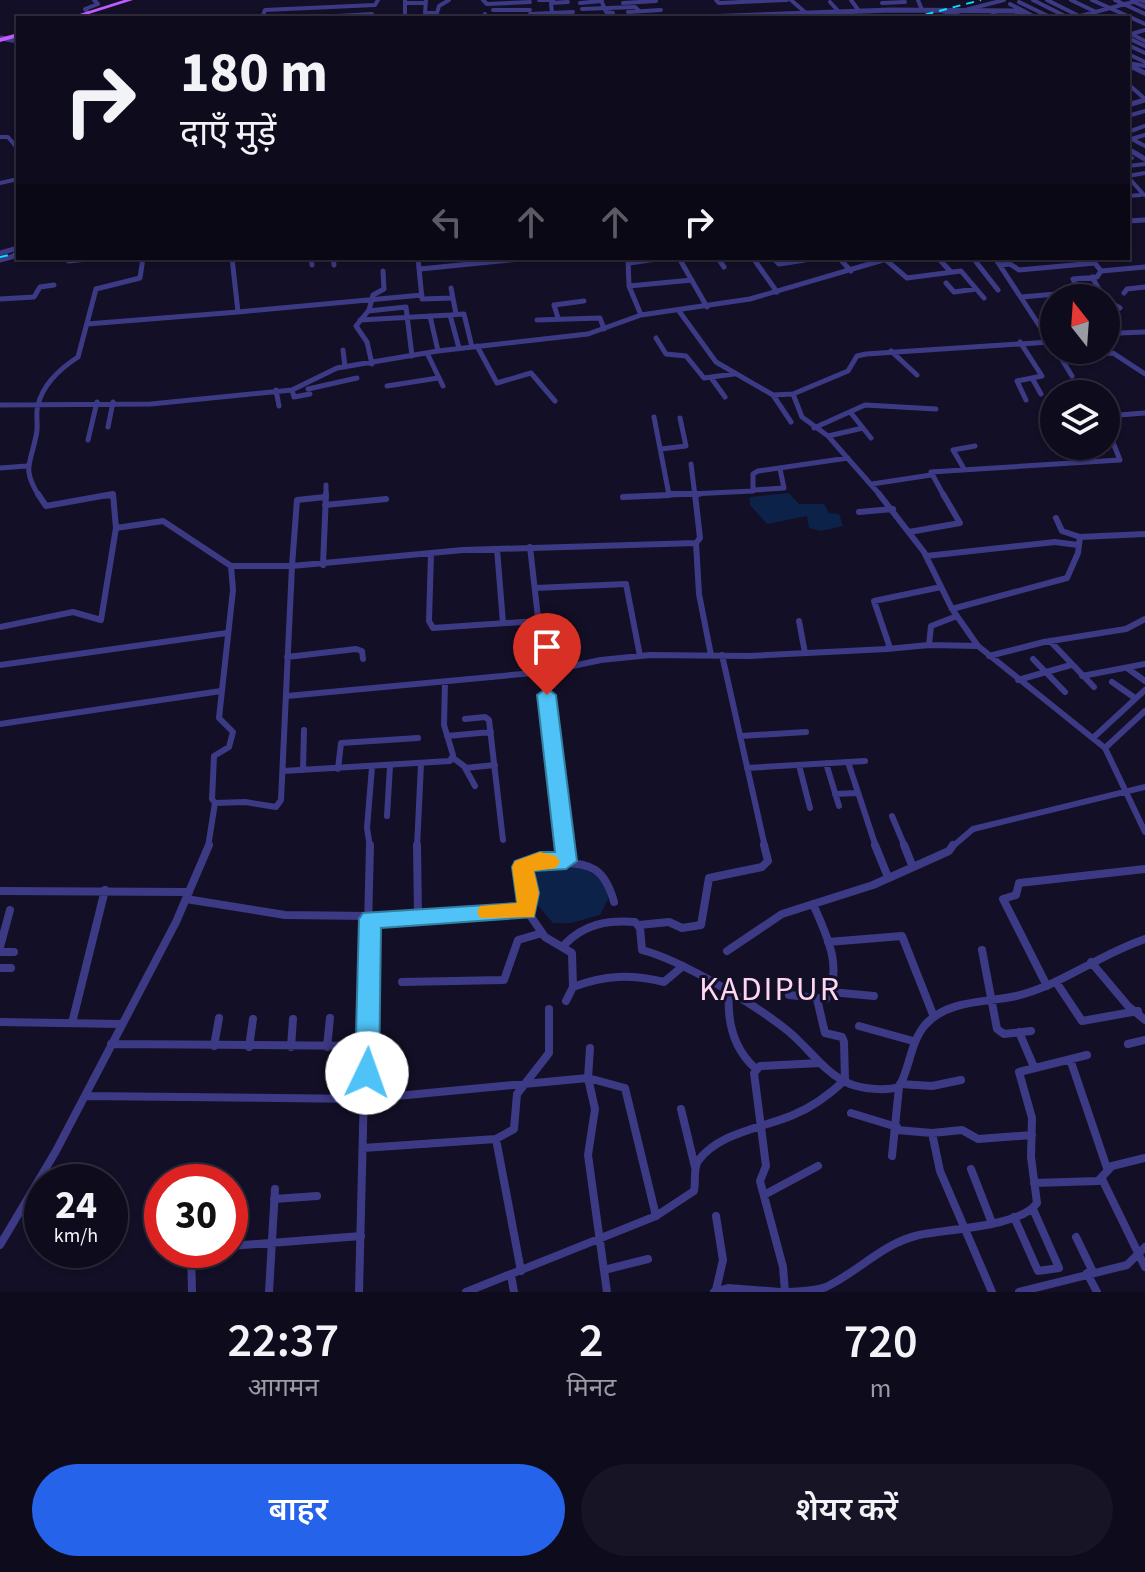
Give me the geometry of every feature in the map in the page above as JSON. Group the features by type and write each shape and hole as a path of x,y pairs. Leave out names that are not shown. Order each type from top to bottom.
{"main road":[{"path":"78,16 132,0"},
{"path":"79,16 132,0"}],"street":[{"path":"88,13 85,9 98,4 94,0"},
{"path":"261,0 262,16"},
{"path":"300,0 300,9"},
{"path":"264,10 337,4 375,5 378,0"},
{"path":"483,0 487,4 530,1 530,14"},
{"path":"539,0 553,0"},
{"path":"580,3 656,0 664,16"},
{"path":"716,0 789,0 807,14"},
{"path":"851,0 859,11"},
{"path":"922,10 918,0 926,0"},
{"path":"1025,0 1010,4 1033,16"},
{"path":"1033,0 1067,16"},
{"path":"1047,0 1080,16"},
{"path":"1071,0 1096,12"},
{"path":"1092,0 1122,16"},
{"path":"1115,0 1145,14"},
{"path":"425,1 424,13 435,13 449,1"},
{"path":"405,2 449,1"},
{"path":"552,13 551,3 568,1 575,16"},
{"path":"735,1 744,14"},
{"path":"885,10 880,2 905,1 908,10"},
{"path":"945,16 1002,1 1016,15"},
{"path":"1085,16 1131,1 1145,5"},
{"path":"830,2 840,13"},
{"path":"1019,2 1048,16"},
{"path":"582,9 603,3"},
{"path":"603,3 607,13 661,10"},
{"path":"493,10 530,14"},
{"path":"732,16 820,16 885,10 955,13 1008,11 1016,15"},
{"path":"990,16 995,15 992,11"},
{"path":"505,16 573,12"},
{"path":"963,13 966,16"},
{"path":"348,16 372,14"},
{"path":"1130,86 1145,99"},
{"path":"0,137 8,137 16,147"},
{"path":"1130,179 1145,195"},
{"path":"0,627 73,612 101,620 116,528 113,494 46,506 29,480 27,466 37,434 38,404 59,369 78,357 97,287 138,279 144,268 143,260"},
{"path":"232,260 238,312"},
{"path":"311,260 312,265"},
{"path":"333,260 334,265"},
{"path":"418,260 425,300 453,298"},
{"path":"420,269 509,260"},
{"path":"680,260 707,307"},
{"path":"719,260 724,267"},
{"path":"754,260 777,292"},
{"path":"775,260 779,264 799,260"},
{"path":"841,260 851,271"},
{"path":"309,392 330,370 459,348 588,334 641,315 707,307 777,292 883,260 909,278 961,271 984,298"},
{"path":"940,260 951,272"},
{"path":"975,260 998,290"},
{"path":"996,260 1040,326"},
{"path":"1050,260 1054,266"},
{"path":"967,278 1010,264 1016,270 1093,260 1101,271"},
{"path":"1125,260 1131,268"},
{"path":"628,261 629,286 641,315"},
{"path":"1075,284 1073,279 1092,277 1101,271 1145,267"},
{"path":"372,364 366,340 357,328 368,311 370,301 384,289 383,271"},
{"path":"1092,277 1093,284"},
{"path":"629,286 692,280"},
{"path":"946,283 954,292 976,289"},
{"path":"0,299 37,296 40,287 54,285"},
{"path":"1124,293 1127,289 1145,287"},
{"path":"451,288 459,348"},
{"path":"87,324 422,295"},
{"path":"1021,297 1040,296"},
{"path":"558,318 554,305 584,301"},
{"path":"368,311 405,307 412,356"},
{"path":"679,311 705,353 734,374 762,385 773,395 791,422"},
{"path":"360,320 464,314 474,346 497,383 531,373 555,401"},
{"path":"430,316 438,351"},
{"path":"537,320 598,317 604,329"},
{"path":"1120,333 1145,332"},
{"path":"656,338 666,354 686,356 704,378 734,374"},
{"path":"773,395 793,394 848,371 857,356 891,351 948,351 1020,342 1040,346"},
{"path":"1020,342 1042,375 1017,381 1026,400"},
{"path":"343,350 345,367"},
{"path":"891,351 917,375"},
{"path":"427,353 443,386"},
{"path":"1120,359 1144,373"},
{"path":"1064,364 1072,376"},
{"path":"0,405 151,404 201,396 223,399 276,390 292,390 294,397 357,378"},
{"path":"387,386 438,378"},
{"path":"1032,378 1040,392"},
{"path":"712,379 725,397"},
{"path":"276,390 279,406"},
{"path":"793,394 802,417 828,436 893,509 926,556 955,612 978,646 1105,748 1145,832"},
{"path":"88,440 97,402"},
{"path":"108,427 113,402"},
{"path":"814,428 867,404 936,409"},
{"path":"851,413 871,438"},
{"path":"1120,415 1145,413"},
{"path":"654,417 669,495"},
{"path":"661,449 686,446 680,418"},
{"path":"828,436 863,428"},
{"path":"963,467 953,450 975,446"},
{"path":"755,490 755,472 848,458"},
{"path":"872,484 931,475 938,469 1120,460"},
{"path":"691,464 700,538 696,543 699,594 711,655"},
{"path":"0,468 27,466"},
{"path":"623,497 784,488 780,469"},
{"path":"909,532 960,523 931,475"},
{"path":"323,565 326,485"},
{"path":"215,803 280,805 297,500 386,499"},
{"path":"859,512 893,509"},
{"path":"1056,518 1062,531 1080,537 1145,534"},
{"path":"116,528 163,521 231,566 323,565 431,553 530,547 696,543"},
{"path":"929,645 931,626 955,612 1067,578 1080,537"},
{"path":"926,556 1055,542 1078,545"},
{"path":"530,547 566,861"},
{"path":"497,549 503,623"},
{"path":"431,553 430,625 439,628 538,621"},
{"path":"0,1245 42,1180 188,896 211,837 215,803 212,795 214,756 229,747 233,732 219,718 234,574 231,566"},
{"path":"535,588 626,584 640,656"},
{"path":"887,649 889,645 874,601 941,587"},
{"path":"989,656 1050,641 1126,629 1145,619"},
{"path":"799,621 805,653"},
{"path":"0,665 227,633"},
{"path":"1050,641 1094,687"},
{"path":"287,696 544,672 640,656 805,653 929,645 978,646"},
{"path":"287,657 356,649 362,651 363,659"},
{"path":"564,945 578,930 591,925 627,921 639,925 669,922 682,928 701,925 709,878 766,865 722,655"},
{"path":"1033,659 1065,692"},
{"path":"1082,676 1145,664"},
{"path":"1018,680 1071,665"},
{"path":"1127,668 1145,681"},
{"path":"445,682 447,736 453,758 465,768 475,786"},
{"path":"1112,682 1135,698"},
{"path":"1093,738 1145,690"},
{"path":"0,724 221,691"},
{"path":"1105,748 1145,711"},
{"path":"465,719 488,718 503,840"},
{"path":"303,770 304,730"},
{"path":"447,736 491,732"},
{"path":"740,736 806,732"},
{"path":"338,769 341,743 418,738"},
{"path":"283,771 445,763 453,758"},
{"path":"747,768 865,761"},
{"path":"848,762 888,877"},
{"path":"826,763 839,806"},
{"path":"418,917 417,805 421,764"},
{"path":"465,768 495,765"},
{"path":"799,765 810,808"},
{"path":"387,816 390,766"},
{"path":"359,1292 369,1046 371,844 367,828 372,767"},
{"path":"727,951 782,914 888,877 949,851 956,840 973,829 1145,787"},
{"path":"835,794 857,793"},
{"path":"892,816 912,865"},
{"path":"566,1001 573,987 572,953 542,933 527,911 528,893 522,867 540,861 587,862 603,873 614,902"},
{"path":"1138,1011 1082,1021 1052,984 1003,899 1016,895 1019,883 1145,869"},
{"path":"0,891 105,890 188,896 285,915 370,918 527,911"},
{"path":"72,1023 105,890"},
{"path":"789,995 826,999 831,992 834,971 828,942 813,904"},
{"path":"10,910 0,950 14,952"},
{"path":"639,925 642,950 670,957 729,993 788,1031 820,1063 845,1080 868,1088 932,1086 961,1080"},
{"path":"402,982 504,980 518,940 542,933"},
{"path":"828,942 902,936 934,1017"},
{"path":"892,1156 900,1086 913,1041 934,1017 955,1005 1018,997 1052,984 1101,955 1145,939"},
{"path":"982,950 997,1029 1004,1034 1031,1031"},
{"path":"1091,962 1128,1006 1138,1011 1145,1020"},
{"path":"573,987 590,980 634,975 664,982 683,966"},
{"path":"0,968 11,968"},
{"path":"573,976 590,980"},
{"path":"831,992 874,996"},
{"path":"729,993 728,1026 747,1061 755,1068 766,1166 760,1181 783,1267 785,1292"},
{"path":"817,999 825,1033 842,1037 844,1042 845,1080"},
{"path":"363,1148 496,1139 514,1129 515,1092 549,1053 549,1009"},
{"path":"214,1046 219,1018"},
{"path":"327,1047 330,1018"},
{"path":"249,1047 253,1019"},
{"path":"291,1047 293,1019"},
{"path":"0,1022 121,1024"},
{"path":"859,1026 913,1041"},
{"path":"1019,1032 1034,1067"},
{"path":"1128,1044 1145,1040"},
{"path":"111,1044 369,1046"},
{"path":"590,1048 588,1078 595,1109 588,1155 607,1292"},
{"path":"716,1216 723,1260 715,1291 728,1288 785,1292 824,1288 888,1247 915,1236 992,1223 1033,1209 1037,1203 1028,1092 1019,1072 1087,1055"},
{"path":"1070,1059 1107,1168 1102,1179"},
{"path":"755,1068 820,1063"},
{"path":"85,1096 365,1099 486,1085 520,1086 588,1078 625,1088 656,1216"},
{"path":"695,1167 725,1142 815,1103 845,1080"},
{"path":"466,1292 483,1289 656,1216 694,1191 695,1167 681,1109"},
{"path":"851,1113 897,1128 932,1133 965,1130 978,1139 1032,1135"},
{"path":"932,1133 940,1171 992,1292"},
{"path":"496,1139 516,1273 514,1292"},
{"path":"1107,1168 1145,1158"},
{"path":"764,1195 818,1166"},
{"path":"971,1169 992,1223"},
{"path":"1034,1183 1086,1183 1102,1179"},
{"path":"1102,1179 1141,1251 1145,1267"},
{"path":"269,1292 275,1194 317,1196"},
{"path":"1033,1209 1064,1279"},
{"path":"1014,1217 1038,1271 1059,1268"},
{"path":"248,1245 361,1236"},
{"path":"1076,1237 1097,1292"},
{"path":"1019,1292 1127,1265 1141,1251"},
{"path":"604,1270 648,1259"},
{"path":"191,1268 192,1292"}],"water":[{"path":"789,493 799,504 824,504 829,513 839,514 843,526 821,531 809,528 807,516 767,524 750,505 750,497"},
{"path":"579,867 606,879 608,899 600,915 571,923 553,923 534,901 536,872"}],"railway":[{"path":"920,16 981,0"},
{"path":"0,257 16,253"}],"slow traffic":[{"path":"488,912 527,911 528,893 522,867 540,861 549,862"}],"district":[{"name":"KADIPUR","path":"770,988"}],"route":[{"path":"367,1073 370,919 527,911 528,893 522,867 540,861 566,861 547,695"}]}
